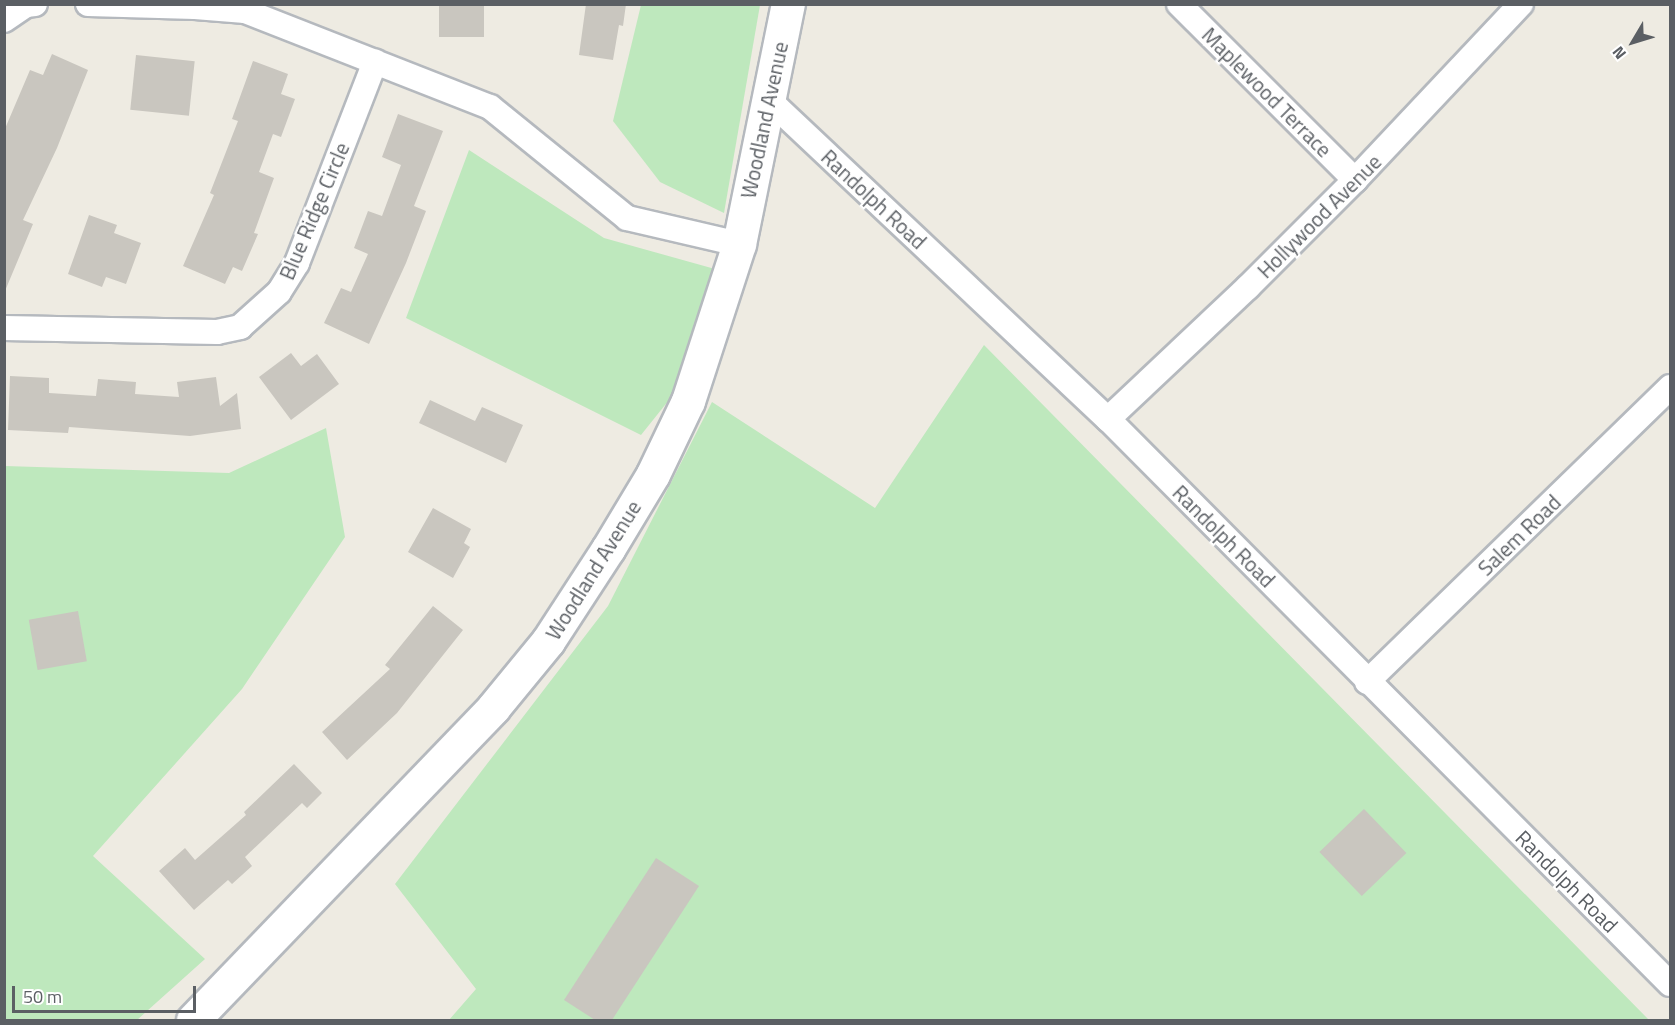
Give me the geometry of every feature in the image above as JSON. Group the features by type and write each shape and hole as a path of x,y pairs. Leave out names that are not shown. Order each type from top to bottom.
{"street":[{"path":"4,20 26,5 35,4"},
{"path":"88,4 244,11 490,107 627,218 739,244"},
{"name":"Woodland Avenue","path":"193,1020 493,708 548,641 608,549 652,474 688,401 739,244 788,4"},
{"name":"Maplewood Terrace","path":"1179,4 1355,180"},
{"name":"Hollywood Avenue","path":"1108,419 1248,287 1355,180 1521,4"},
{"name":"Blue Ridge Circle","path":"4,328 217,332 240,327 279,292 297,263 375,62"},
{"name":"Randolph Road","path":"768,99 1108,419 1367,682 1671,984"},
{"name":"Salem Road","path":"1367,682 1671,387"}],"green space":[{"path":"641,5 760,5 724,213 660,182 613,121"},
{"path":"469,150 604,238 715,269 673,395 641,435 406,318"},
{"path":"984,345 1649,1020 449,1020 476,989 395,884 608,606 712,402 875,508"},
{"path":"326,428 345,537 242,689 93,856 205,959 137,1020 5,1020 5,466 229,473"}],"building":[{"path":"439,4 484,4 484,37 439,37"},
{"path":"586,4 626,4 623,26 619,25 613,60 579,55"},
{"path":"52,54 88,70 57,148 23,220 33,224 5,291 4,131 30,70 43,75"},
{"path":"136,55 195,61 189,116 130,110"},
{"path":"253,61 288,74 281,94 295,99 281,137 273,134 259,172 274,178 254,233 258,234 242,271 233,267 225,284 183,266 214,195 210,193 238,121 232,119"},
{"path":"398,114 443,131 414,206 426,211 406,263 369,344 324,323 341,288 351,292 368,254 354,248 368,211 382,216 401,165 382,157"},
{"path":"89,215 117,225 114,233 141,243 126,284 106,277 102,287 68,274"},
{"path":"291,353 301,366 317,354 339,384 291,420 259,377"},
{"path":"10,376 49,378 49,393 96,396 98,379 136,382 135,394 179,397 177,382 216,377 220,406 237,393 241,429 190,436 69,427 68,433 8,430"},
{"path":"430,400 475,421 482,407 523,425 506,463 419,423"},
{"path":"433,508 471,529 464,543 470,547 453,578 408,552"},
{"path":"433,606 463,630 397,713 347,760 322,732 390,669 385,665"},
{"path":"78,611 87,661 38,670 29,620"},
{"path":"294,764 322,793 307,808 302,803 245,857 252,866 232,884 228,880 194,910 159,871 185,848 195,860 246,815 244,812"},
{"path":"1364,809 1406,853 1362,896 1319,852"},
{"path":"656,858 699,886 612,1020 595,1020 564,1000"}]}
